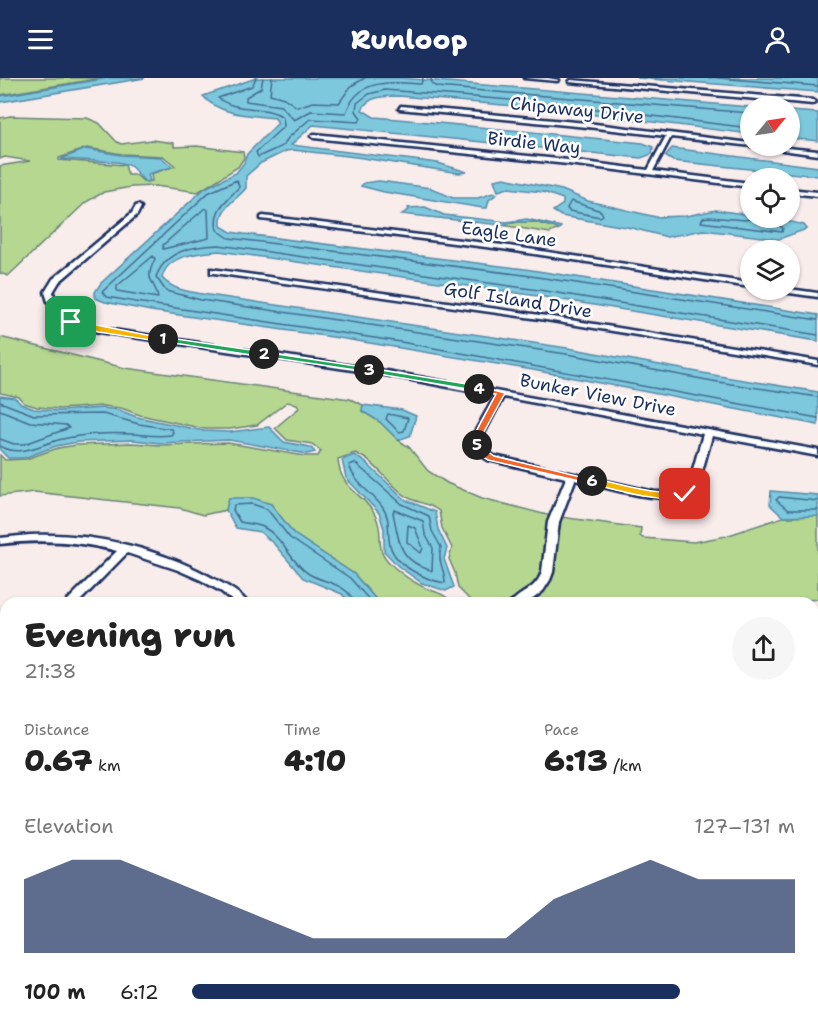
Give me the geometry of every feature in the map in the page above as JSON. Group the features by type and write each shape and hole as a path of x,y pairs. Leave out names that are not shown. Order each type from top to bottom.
{"street":[{"path":"526,78 569,79 813,102"},
{"name":"Chipaway Drive","path":"401,108 740,144"},
{"path":"650,172 669,135"},
{"name":"Birdie Way","path":"314,136 568,162 740,185"},
{"path":"800,151 818,153"},
{"path":"800,192 818,194"},
{"name":"Bunker View Drive","path":"138,207 135,214 56,281 50,292 55,313 71,322 99,330 386,373 818,453"},
{"name":"Eagle Lane","path":"263,218 502,247 740,283"},
{"name":"Golf Island Drive","path":"213,271 540,317 818,363"},
{"path":"800,292 818,295"},
{"path":"501,393 475,441 480,451 491,458 655,495 685,494 692,489 696,482 708,434"},
{"path":"526,597 543,585 549,566 552,529 572,476"},
{"path":"0,541 59,538 83,540 170,563 204,576 234,597"},
{"path":"77,597 124,550"}],"green space":[{"path":"0,78 102,78 0,95"},
{"path":"10,116 87,118 99,123 121,144 152,140 174,143 174,147 197,146 243,152 244,158 238,167 198,192 155,186 131,187 104,192 86,202 8,276 0,273 0,166 30,161 5,157 0,159 0,118","holes":["87,148 122,154 163,156 175,166 151,174 152,181 144,182 136,175 128,175 125,165 59,160 59,158"]},
{"path":"535,222 559,229 550,233 501,225"},
{"path":"0,337 125,368 350,399 363,405 362,411 380,422 398,440 409,447 428,471 447,483 482,498 551,516 538,583 516,597 467,597 458,588 449,559 452,548 442,528 439,511 409,498 370,462 355,453 338,459 340,469 347,484 375,515 380,530 381,548 387,561 406,577 446,597 374,597 354,574 294,534 271,504 229,498 226,510 203,515 180,508 34,492 0,496 0,455 5,460 26,459 58,448 77,445 132,443 159,445 228,443 305,456 318,456 321,451 312,444 287,440 275,428 299,408 297,404 287,402 257,425 230,429 205,429 140,415 121,408 37,407 24,403 19,397 0,393"},
{"path":"818,516 818,597 535,597 546,588 553,574 561,517 641,528 640,536 643,538 694,542 726,536 783,517"}],"water":[{"path":"109,78 145,78 0,102 0,96"},
{"path":"256,78 401,78 740,106 740,133 547,109 399,96 372,99 364,105 362,110 374,117 643,143 653,147 652,154 641,158 313,125 291,145 438,163 467,172 459,173 356,157 286,151 261,163 246,176 246,188 225,209 221,226 231,232 244,234 525,269 818,315 818,341 538,296 219,251 193,254 177,259 165,270 162,278 176,288 202,294 574,349 818,392 818,425 533,370 339,338 151,311 95,298 95,292 101,283 205,188 236,173 244,163 247,154 278,123 275,118 227,111 210,103 203,96"},
{"path":"637,78 818,78 818,92"},
{"path":"800,112 818,113 818,141 800,139"},
{"path":"672,148 818,167 818,176 800,174 800,168 741,168 673,161 665,156"},
{"path":"86,149 121,155 161,157 172,167 148,174 150,181 145,182 130,165 117,162 61,159"},
{"path":"504,178 562,190 588,201 656,217 686,216 716,210 740,214 740,228 800,228 800,224 807,229 779,239 703,230 667,237 632,228 561,216 553,211 563,204 563,199 543,192 508,188 498,191 494,180"},
{"path":"379,181 431,188 453,198 478,198 493,193 497,194 489,200 487,208 483,208 384,192 361,186 364,183"},
{"path":"425,207 444,215 506,222 527,219 561,227 559,229 535,222 501,225 402,214 409,210 408,208"},
{"path":"0,396 15,398 21,404 34,409 59,411 103,408 119,410 137,417 204,431 230,432 269,427 284,442 310,447 315,452 307,454 229,440 160,443 133,440 78,442 56,446 24,458 8,458 0,450"},
{"path":"363,405 402,410 416,416 410,436 398,440 380,422 362,411"},
{"path":"354,455 365,462 406,500 435,512 438,529 447,548 444,559 454,587 446,591 422,583 398,566 384,551 384,529 379,513 346,478 342,460"},
{"path":"771,491 818,495 818,516 783,517 770,505"},
{"path":"229,498 253,498 271,504 294,534 354,574 374,597 345,597 303,578 274,544 260,532 236,528 226,510"}],"route":[{"path":"71,322 99,330 386,373 501,393 475,441 480,451 491,458 655,495 685,494"}]}
